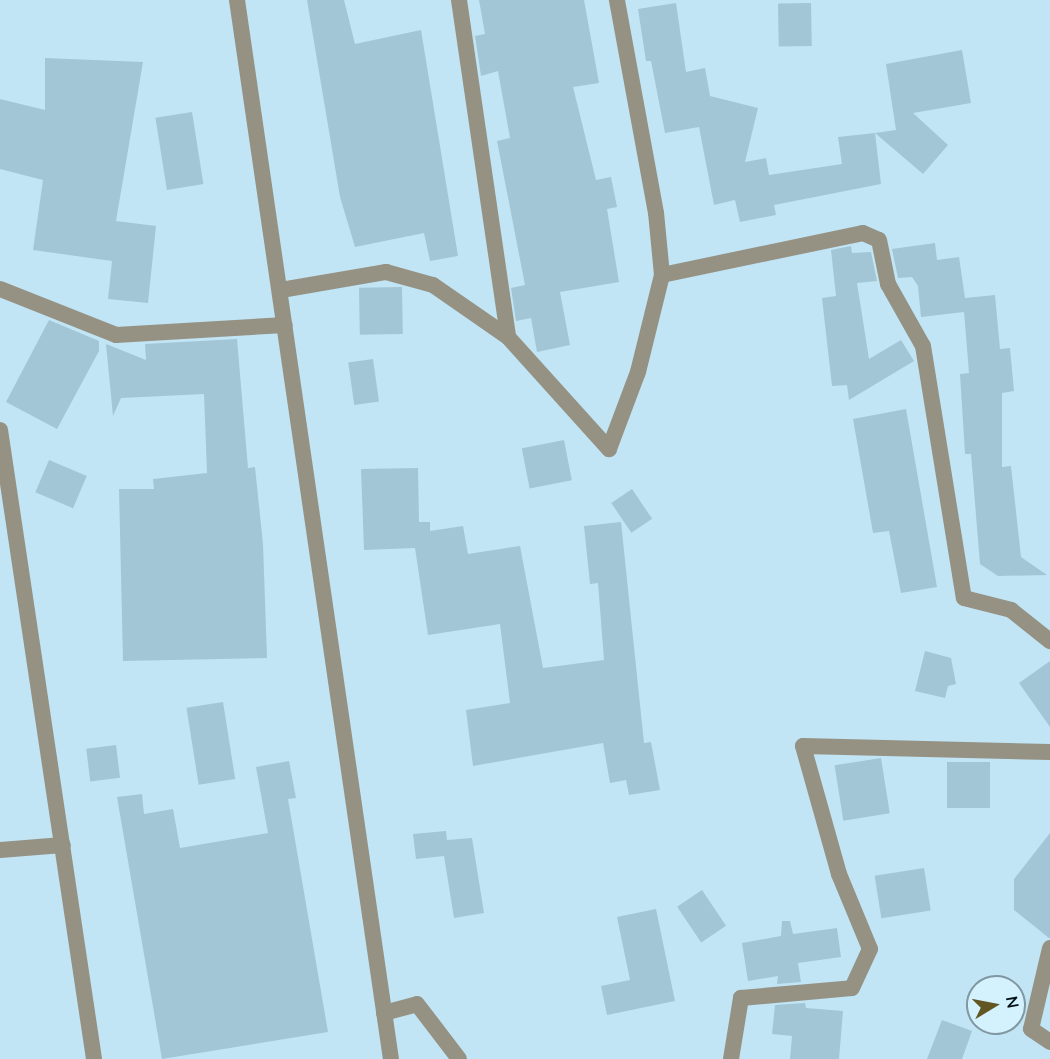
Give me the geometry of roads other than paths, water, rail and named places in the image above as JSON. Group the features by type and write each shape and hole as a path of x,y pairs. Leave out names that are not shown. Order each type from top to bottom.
{"street":[{"path":"237,0 281,290 391,1059"},
{"path":"459,0 508,337"},
{"path":"281,290 386,272 433,285 508,337 609,448 638,372 662,275 656,213 617,0"},
{"path":"662,275 863,233 879,240 888,284 923,346 964,597 1011,610 1050,641"},
{"path":"0,289 116,335 285,326"},
{"path":"0,430 94,1059"},
{"path":"731,1059 741,998 852,988 870,949 839,874 803,746 1050,752"},
{"path":"0,850 63,845"},
{"path":"1050,948 1032,1029 1050,1042"},
{"path":"384,1013 417,1004 459,1059"}]}
